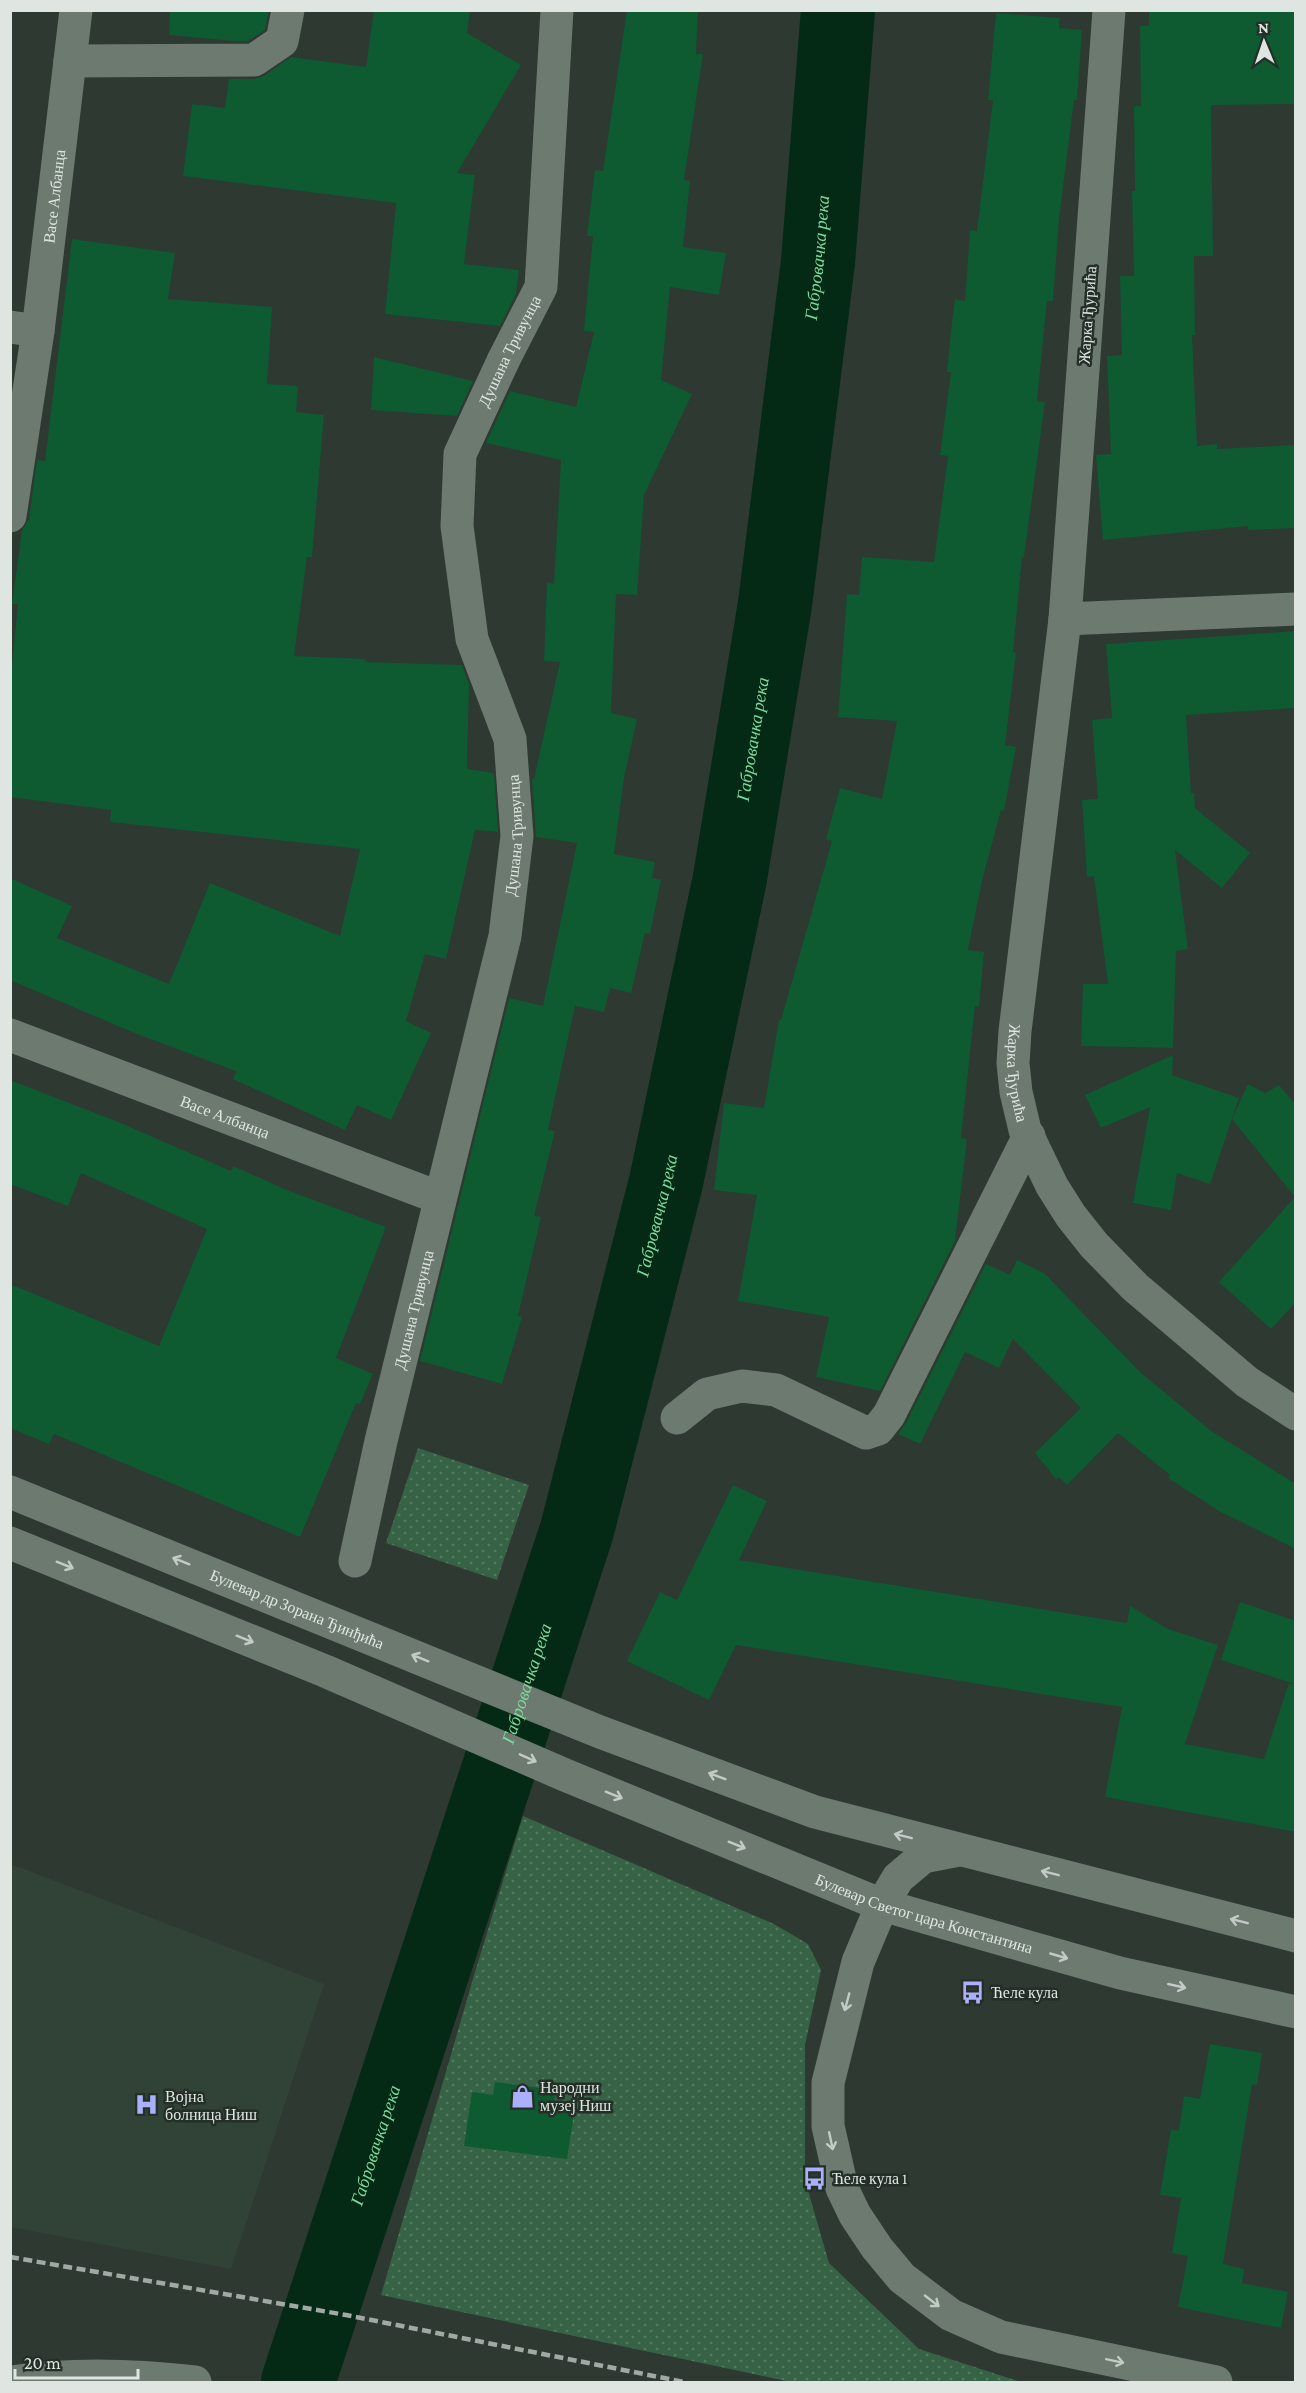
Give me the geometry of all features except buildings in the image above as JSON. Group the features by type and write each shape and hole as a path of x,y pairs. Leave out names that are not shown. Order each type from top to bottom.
{"street":[{"name":"Васе Албанца","path":"10,516 24,329 70,61 76,10"},
{"path":"70,61 254,60 282,41 288,10"},
{"name":"Душана Тривунца","path":"355,1561 381,1441 505,936 517,836 510,739 472,639 457,526 460,454 504,359 541,287 557,10"},
{"name":"Жарка Ђурића","path":"1109,10 1065,619 1014,1052 1016,1092 1025,1130 1052,1186 1071,1216 1094,1245 1135,1287 1246,1382 1296,1414"},
{"path":"1065,619 1296,609"},
{"name":"Васе Албанца","path":"10,1035 440,1198"},
{"path":"677,1418 707,1394 742,1386 776,1390 866,1433 878,1430 889,1415 1029,1136"},
{"name":"Булевар др Зорана Ђинђића","path":"10,1492 585,1725 815,1812 959,1850"},
{"name":"Булевар Светог цара Константина","path":"10,1543 882,1905 1120,1973 1296,2012"},
{"path":"1216,2382 1001,2337 951,2315 902,2278 877,2248 855,2215 842,2188 828,2126 828,2082 858,1962 882,1905 898,1878 923,1857 959,1850 1296,1936"},
{"path":"11,2382 73,2376 181,2382"}],"shaded area":[{"name":"Војна болница Ниш","path":"11,1864 324,1984 231,2269 11,2227"}],"green space":[{"path":"418,1448 529,1485 497,1580 386,1543"},
{"path":"523,1816 774,1924 808,1944 821,1970 805,2045 805,2180 829,2263 919,2349 1021,2382 791,2382 381,2295"}],"waterway":[{"name":"Габровачка река","path":"298,2382 577,1530 666,1182 730,878 775,604 818,262 838,10"}],"railway":[{"path":"10,2257 346,2315 684,2382"}],"place":[{"name":"Ћеле кула","path":"973,1992"},
{"name":"Народни музеј Ниш","path":"522,2096"},
{"name":"Војна болница Ниш","path":"147,2105"},
{"name":"Ћеле кула 1","path":"814,2178"}]}
